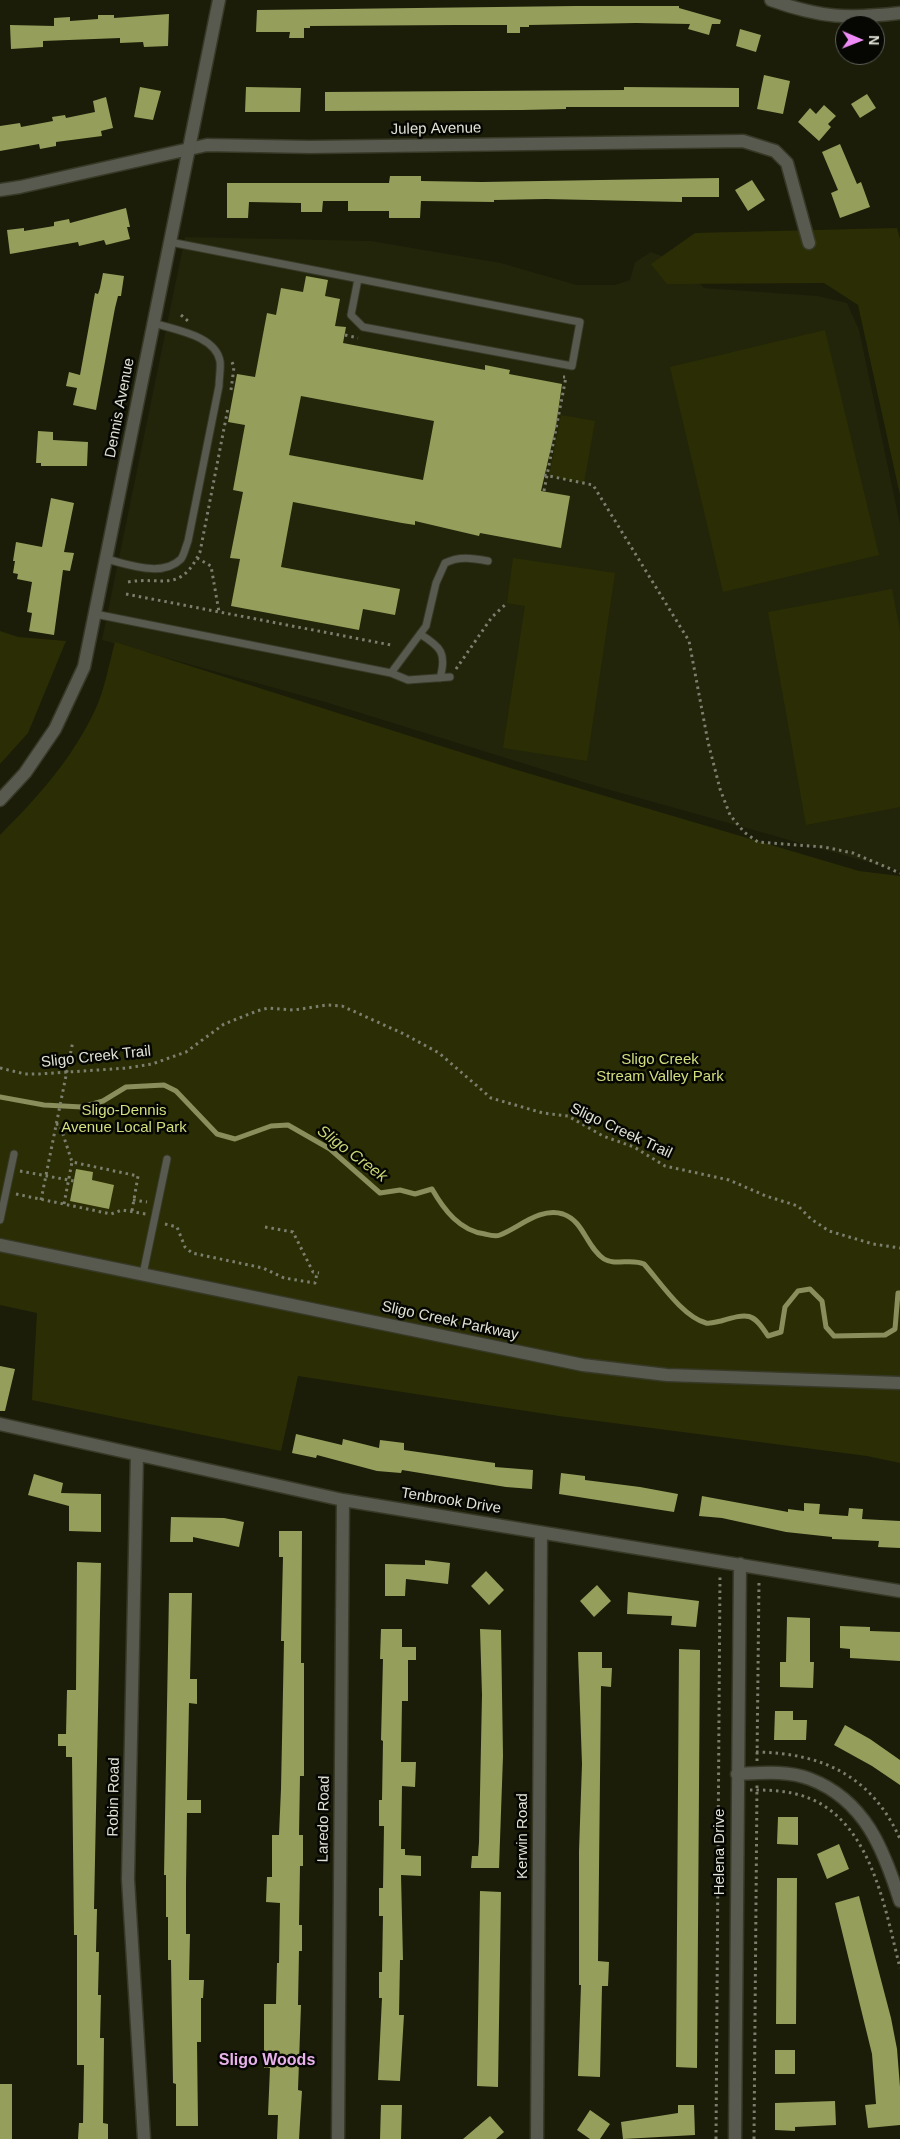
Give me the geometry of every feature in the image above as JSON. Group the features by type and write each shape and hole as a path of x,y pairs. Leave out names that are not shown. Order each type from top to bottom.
{"street":[{"name":"Dennis Avenue","path":"0,800 25,773 55,730 84,667 219,0"},
{"path":"771,0 804,12 832,17 861,18 900,13"},
{"name":"Julep Avenue","path":"0,190 20,188 207,145 310,147 743,141 775,151 787,163 809,244"},
{"name":"Sligo Creek Parkway","path":"0,1245 583,1365 667,1375 900,1383"},
{"name":"Tenbrook Drive","path":"0,1424 343,1500 900,1591"},
{"name":"Robin Road","path":"138,1455 128,1879 144,2139"},
{"name":"Laredo Road","path":"338,2139 343,1500"},
{"name":"Kerwin Road","path":"537,2139 541,1533"},
{"name":"Helena Drive","path":"735,2139 740,1564"},
{"path":"737,1774 776,1773 809,1778 842,1796 863,1818 887,1858 900,1902"}],"lane":[{"path":"170,242 580,322 572,366 363,327 351,315 358,280"},
{"path":"106,559 168,568 182,558 188,541 219,386 220,360 211,346 196,336 154,323"},
{"path":"391,673 426,626 436,583 445,563 453,559 462,558 488,561"},
{"path":"95,614 391,673 408,680 450,677"},
{"path":"420,634 438,645 444,662 440,678"},
{"path":"0,1220 14,1154"},
{"path":"143,1274 167,1159"}],"path":[{"path":"344,335 364,339"},
{"path":"544,492 566,377 557,375"},
{"path":"546,475 593,485 689,642 708,742 720,789 730,815 744,832 758,842 824,847 853,853 900,873"},
{"path":"197,558 211,566 219,612"},
{"path":"126,594 391,645"},
{"path":"450,677 492,617 506,603"},
{"name":"Sligo Creek Trail","path":"0,1068 25,1074 127,1068 169,1059 186,1052 224,1024 268,1008 294,1010 327,1005 342,1006 404,1034 439,1053 491,1098 543,1113 568,1116 603,1136 634,1148 666,1166 729,1180 766,1196 798,1206 811,1219 829,1231 873,1244 900,1248"},
{"path":"41,1200 73,1042"},
{"path":"56,1124 60,1125 72,1162 64,1204"},
{"path":"72,1162 138,1176 132,1211"},
{"path":"10,1169 74,1181"},
{"path":"6,1192 111,1214 122,1210 145,1214 177,1228 184,1247 192,1253 263,1268 284,1278 315,1283 318,1273 313,1272 293,1232 265,1227"},
{"path":"716,2139 720,1561"},
{"path":"754,2139 759,1568"},
{"path":"737,1790 795,1794 810,1799 841,1819 861,1844 877,1885 900,1968"}],"shaded area":[{"path":"185,237 371,241 501,263 577,285 615,285 630,280 635,262 651,252 675,261 688,270 704,288 818,296 847,303 859,330 900,524 900,871 596,786 325,702 102,640"}],"green space":[{"path":"897,228 900,239 900,495 858,305 824,283 667,284 651,264 695,233"},
{"path":"825,330 879,555 723,592 670,367"},
{"path":"561,415 595,421 584,483 549,476"},
{"path":"513,558 615,573 587,761 503,748 525,606 507,603"},
{"path":"892,589 900,631 900,807 806,825 768,612"},
{"path":"0,631 18,637 66,641 28,733 0,764"},
{"name":"Sligo Creek Stream Valley Park","path":"115,642 507,767 859,871 900,876 900,1463 867,1456 559,1416 298,1376 281,1451 32,1400 37,1313 0,1305 0,835 54,776 77,744 99,700"}],"building":[{"path":"679,6 679,8 721,20 720,24 712,24 709,35 688,29 690,24 636,23 529,25 529,27 520,27 520,33 507,33 507,25 310,26 310,28 304,28 304,38 289,38 290,32 256,32 257,10"},
{"path":"169,14 168,46 144,47 143,42 120,43 120,38 43,41 43,47 11,49 10,25 54,26 54,18 70,17 70,21 98,19 98,15 114,15 114,18"},
{"path":"740,29 761,35 756,52 736,46"},
{"path":"764,75 790,81 783,114 757,109"},
{"path":"140,87 161,91 153,120 134,117"},
{"path":"246,87 301,88 300,112 245,112"},
{"path":"624,87 739,88 739,107 566,107 566,109 522,110 325,111 325,92 624,90"},
{"path":"867,94 876,108 860,118 851,104"},
{"path":"106,97 113,128 101,131 102,136 56,142 56,146 40,149 39,144 0,151 0,126 20,123 21,127 53,121 52,117 65,115 66,118 95,112 93,101"},
{"path":"824,105 836,116 828,124 831,127 819,141 798,122 810,108 816,114"},
{"path":"840,144 857,184 861,182 870,207 840,218 831,193 838,190 822,152"},
{"path":"390,176 421,176 421,181 482,182 719,178 719,197 682,197 682,202 546,199 494,200 494,202 421,201 420,218 389,218 389,211 348,211 348,201 323,201 322,212 301,212 301,203 249,202 248,218 227,218 227,183 389,183"},
{"path":"752,180 765,200 748,211 735,190"},
{"path":"126,208 130,227 127,227 130,239 106,245 104,240 79,246 78,242 10,254 7,230 24,228 24,231 54,226 54,222 69,219 70,223"},
{"path":"103,273 124,276 121,296 118,296 115,308 96,410 73,405 77,388 66,386 69,372 80,375 95,293 98,294"},
{"path":"306,276 328,280 325,296 340,299 335,326 346,327 343,343 485,370 485,365 510,370 509,374 562,384 556,426 541,491 570,496 561,548 480,533 479,536 415,521 415,525 402,523 293,502 281,567 400,589 395,615 363,609 359,630 231,606 240,559 230,558 243,492 233,490 245,425 228,422 237,374 255,377 267,313 276,315 281,288 303,292","holes":["301,396 434,421 423,480 289,455"]},
{"path":"38,431 53,432 53,440 88,442 87,466 41,466 41,463 36,463"},
{"path":"51,498 74,503 64,552 74,553 70,571 63,570 54,635 29,631 32,613 27,612 32,582 17,579 18,574 13,573 16,542 42,547"},
{"path":"76,1169 93,1172 92,1180 114,1185 109,1209 70,1201"},
{"path":"0,1366 15,1369 5,1411 0,1411"},
{"path":"296,1434 342,1445 343,1439 379,1448 380,1440 404,1443 404,1450 495,1463 495,1467 533,1470 532,1489 506,1487 402,1470 401,1473 377,1471 317,1455 316,1458 292,1453"},
{"path":"561,1473 585,1476 585,1480 678,1494 674,1512 559,1494"},
{"path":"34,1474 63,1483 61,1493 101,1494 101,1532 69,1531 69,1506 28,1495"},
{"path":"702,1496 788,1512 788,1509 804,1511 804,1503 820,1504 819,1514 848,1516 849,1508 863,1509 862,1519 900,1521 900,1548 878,1547 879,1541 832,1539 832,1537 786,1532 722,1518 699,1516"},
{"path":"171,1517 224,1518 244,1522 239,1547 193,1537 193,1542 170,1542"},
{"path":"279,1531 302,1531 301,1663 304,1663 304,1776 300,1776 299,1835 303,1835 303,1866 300,1866 299,1925 302,1925 302,1951 299,1951 298,2005 301,2005 298,2090 302,2091 299,2139 277,2139 278,2115 268,2115 270,2068 264,2068 264,2004 276,2004 277,1963 279,1963 280,1903 266,1902 267,1877 272,1877 272,1835 279,1835 281,1789 284,1641 281,1641 283,1557 279,1557"},
{"path":"425,1560 450,1563 448,1584 406,1579 405,1596 385,1596 385,1564 425,1565"},
{"path":"77,1562 101,1563 94,1909 97,1909 96,1952 99,1952 98,1995 101,1995 100,2038 104,2038 103,2123 108,2124 108,2139 78,2139 79,2123 83,2123 84,2065 77,2065 77,1935 74,1935 72,1757 66,1757 66,1746 58,1746 58,1734 66,1734 67,1690 76,1690"},
{"path":"486,1571 504,1590 489,1605 471,1586"},
{"path":"597,1585 611,1601 594,1617 580,1601"},
{"path":"628,1592 699,1601 696,1627 671,1625 672,1616 627,1614"},
{"path":"169,1593 192,1593 190,1679 197,1679 197,1704 189,1703 187,1800 201,1800 201,1813 187,1813 186,1934 190,1934 189,1980 204,1980 203,1998 201,1998 201,2042 197,2042 198,2126 176,2126 176,2084 173,2083 171,1960 168,1960 168,1917 166,1917 166,1875 164,1875"},
{"path":"787,1617 810,1618 810,1662 814,1662 813,1688 780,1687 780,1662 786,1662"},
{"path":"840,1626 870,1627 870,1631 900,1632 900,1661 850,1658 850,1649 840,1648"},
{"path":"381,1629 402,1629 402,1647 416,1647 416,1660 408,1660 408,1701 402,1701 401,1762 416,1762 415,1787 402,1786 401,1849 405,1849 405,1855 421,1856 421,1876 401,1875 403,1960 400,1960 399,2015 404,2015 400,2081 378,2080 382,1998 379,1998 379,1972 382,1972 383,1916 379,1916 379,1888 383,1888 384,1826 379,1826 379,1800 382,1800 383,1741 381,1740 383,1659 380,1659"},
{"path":"480,1629 501,1630 503,1756 499,1868 471,1868 472,1856 478,1856 479,1842 482,1695"},
{"path":"679,1649 700,1650 697,2068 676,2067"},
{"path":"578,1652 602,1652 602,1668 612,1668 611,1687 601,1686 598,1961 609,1962 608,1986 602,1986 600,2077 578,2076 581,1985 579,1985 579,1851 582,1764"},
{"path":"775,1711 793,1711 793,1720 807,1720 806,1740 774,1740"},
{"path":"845,1725 870,1739 900,1760 900,1785 872,1766 834,1745"},
{"path":"778,1817 798,1817 798,1845 777,1844"},
{"path":"839,1844 849,1869 827,1879 817,1854"},
{"path":"777,1878 797,1878 796,2024 776,2024"},
{"path":"480,1891 501,1892 498,2087 477,2086"},
{"path":"859,1896 891,2018 897,2049 900,2125 868,2128 865,2105 876,2104 872,2054 835,1903"},
{"path":"775,2050 795,2050 795,2074 775,2074"},
{"path":"0,2084 12,2084 12,2139 0,2139"},
{"path":"835,2101 836,2125 795,2127 795,2131 775,2130 775,2103"},
{"path":"381,2105 402,2105 401,2139 380,2139"},
{"path":"678,2105 694,2105 695,2135 623,2139 621,2122 678,2113"},
{"path":"590,2110 610,2124 600,2139 590,2139 577,2130"},
{"path":"490,2116 504,2132 496,2139 463,2139"}],"waterway":[{"name":"Sligo Creek","path":"0,1097 44,1105 82,1107 103,1101 126,1087 164,1085 176,1091 217,1134 235,1139 271,1126 288,1125 330,1149 380,1193 400,1190 415,1194 432,1189 447,1212 460,1224 476,1232 498,1236 538,1215 546,1213 563,1214 570,1217 576,1222 593,1248 604,1259 613,1262 639,1262 644,1264 680,1306 697,1319 706,1323 749,1316 758,1322 768,1336 781,1332 785,1307 798,1291 810,1289 822,1301 826,1327 834,1336 885,1335 895,1329 898,1293 900,1293"}],"district":[{"name":"Sligo Woods","path":"267,2061"}],"park label":[{"name":"Sligo-Dennis Avenue Local Park","path":"124,1120"}]}
